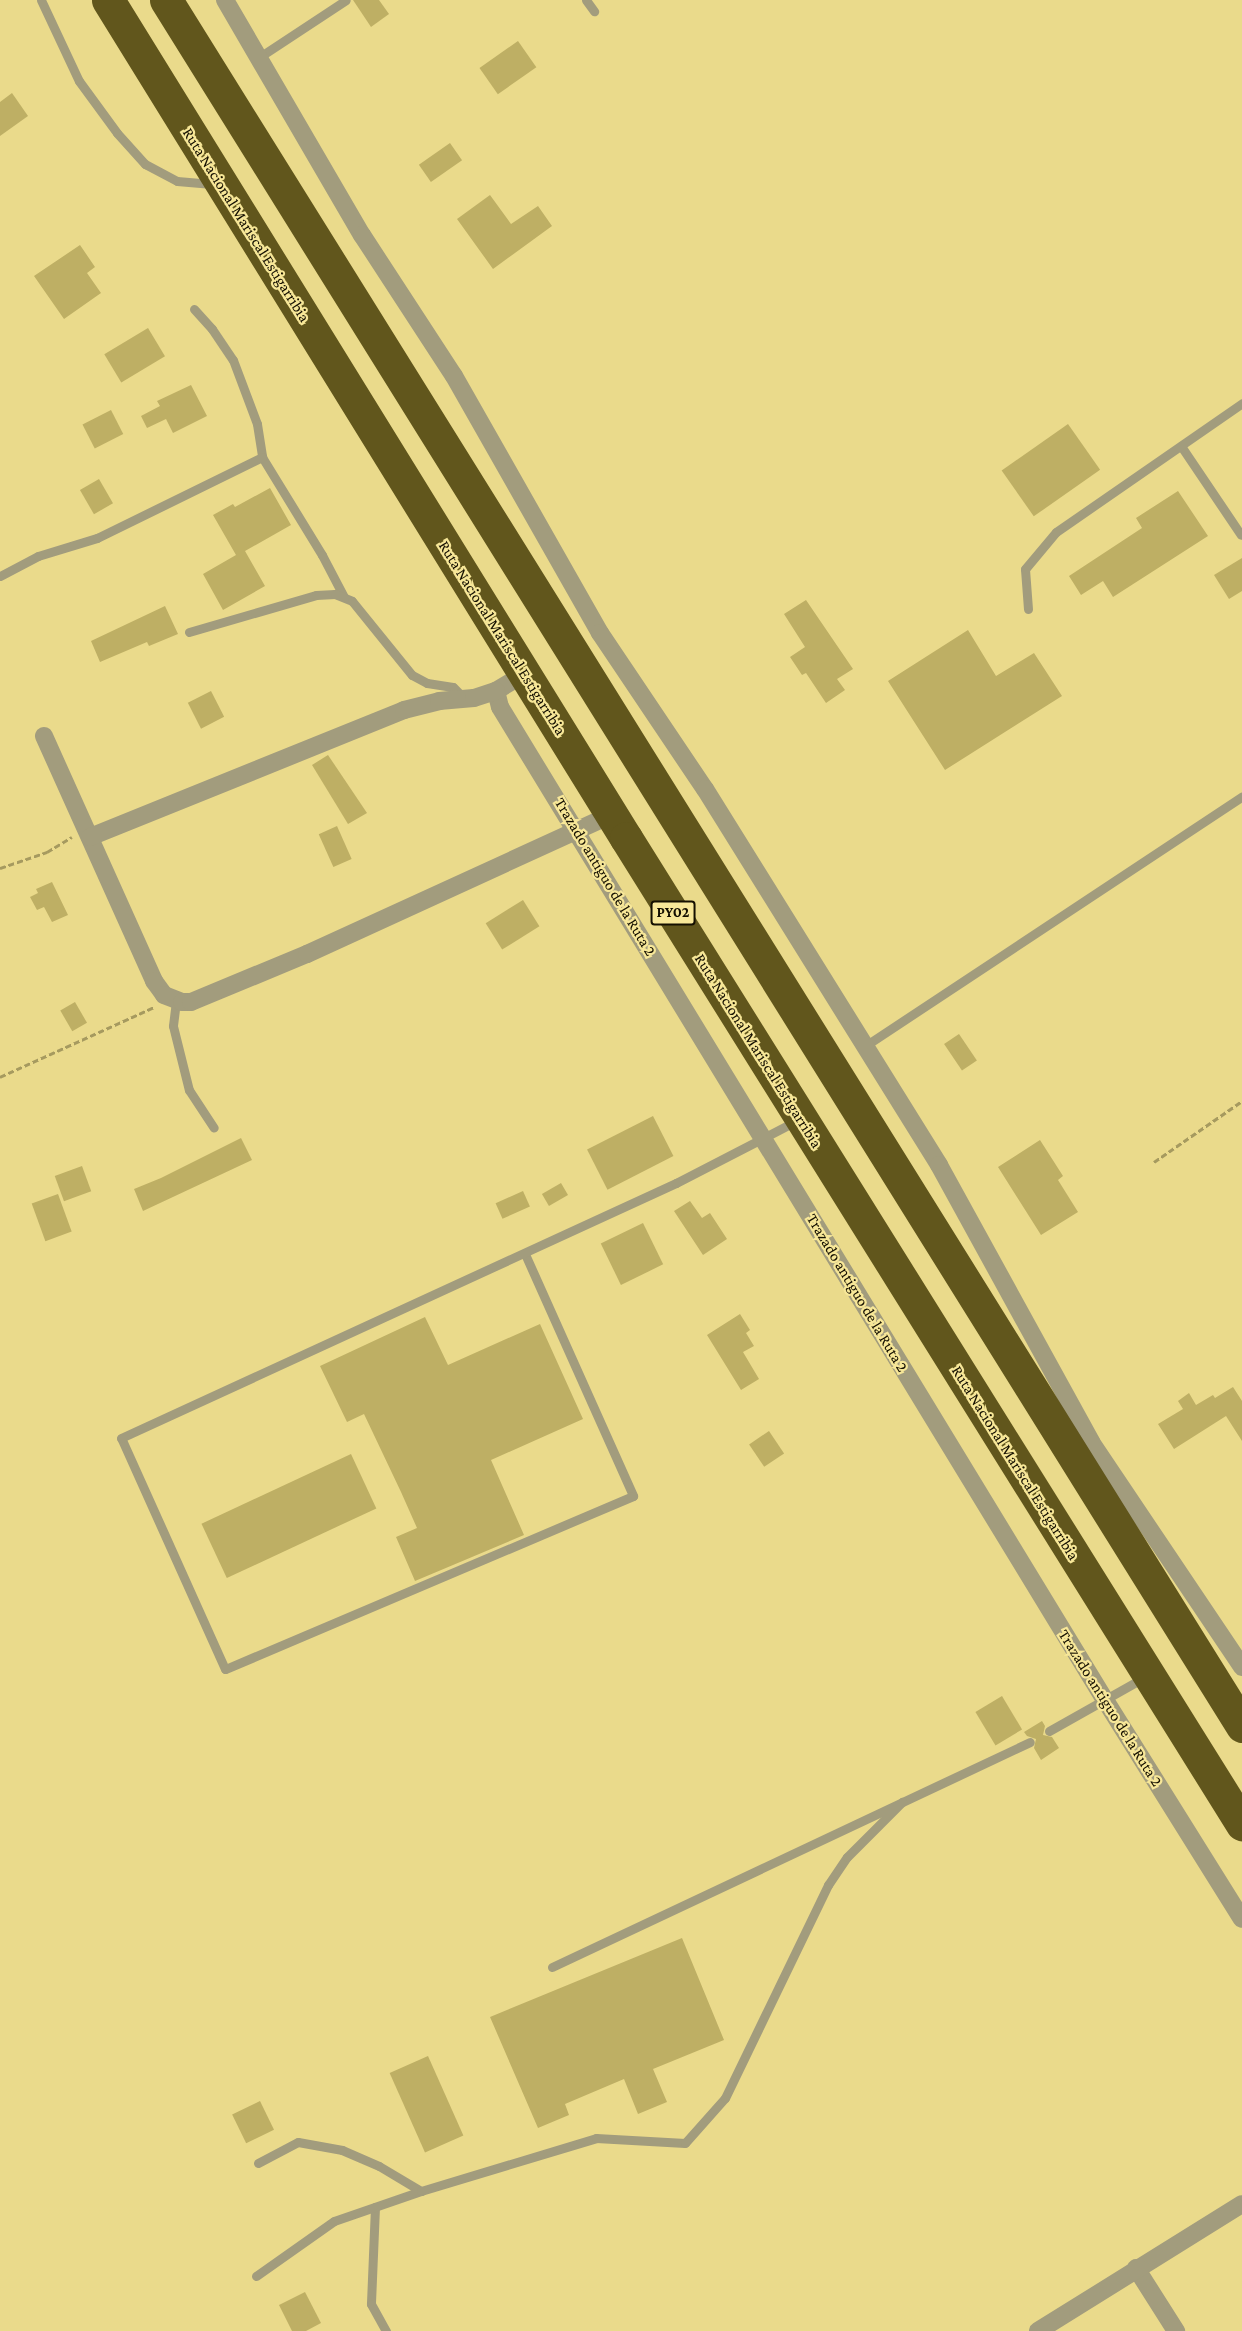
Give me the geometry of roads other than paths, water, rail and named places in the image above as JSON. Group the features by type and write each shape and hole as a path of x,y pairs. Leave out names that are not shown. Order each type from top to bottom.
{"highway":[{"name":"Ruta Nacional Mariscal Estigarribia","path":"108,0 611,815 1242,1824"},
{"path":"166,0 1242,1726"}],"street":[{"path":"225,0 362,235 454,376 600,633 705,789 939,1165 1091,1442 1242,1667"},
{"path":"87,832 404,710 496,691 524,674"},
{"name":"Trazado antiguo de la Ruta 2","path":"496,691 500,707 1105,1700 1242,1919"},
{"path":"44,736 154,981 174,1000 191,1002 307,954 611,815"},
{"path":"1038,2331 1242,2204"},
{"path":"1136,2268 1176,2331"}],"lane":[{"path":"41,0 79,81 117,133 145,164 177,181 220,184"},
{"path":"258,57 346,0"},
{"path":"586,0 594,11"},
{"path":"194,309 212,328 233,360 257,424 262,457 322,555 344,597"},
{"path":"1028,609 1025,569 1056,532 1242,403"},
{"path":"1181,446 1241,535"},
{"path":"0,576 39,556 97,538 262,457"},
{"path":"189,632 316,595 335,594 352,601 412,675 427,683 453,687 464,699"},
{"path":"865,1046 1242,796"},
{"path":"174,1000 173,1026 185,1079 189,1090 214,1128"},
{"path":"525,1254 633,1496 225,1669 122,1438 676,1183 801,1118"},
{"path":"1049,1731 1148,1676"},
{"path":"552,1967 1030,1742"},
{"path":"256,2276 334,2222 421,2191 596,2138 685,2144 725,2098 828,1885 847,1857 902,1802"},
{"path":"258,2163 298,2142 342,2150 379,2166 421,2191"},
{"path":"375,2207 371,2304 386,2331"}]}
